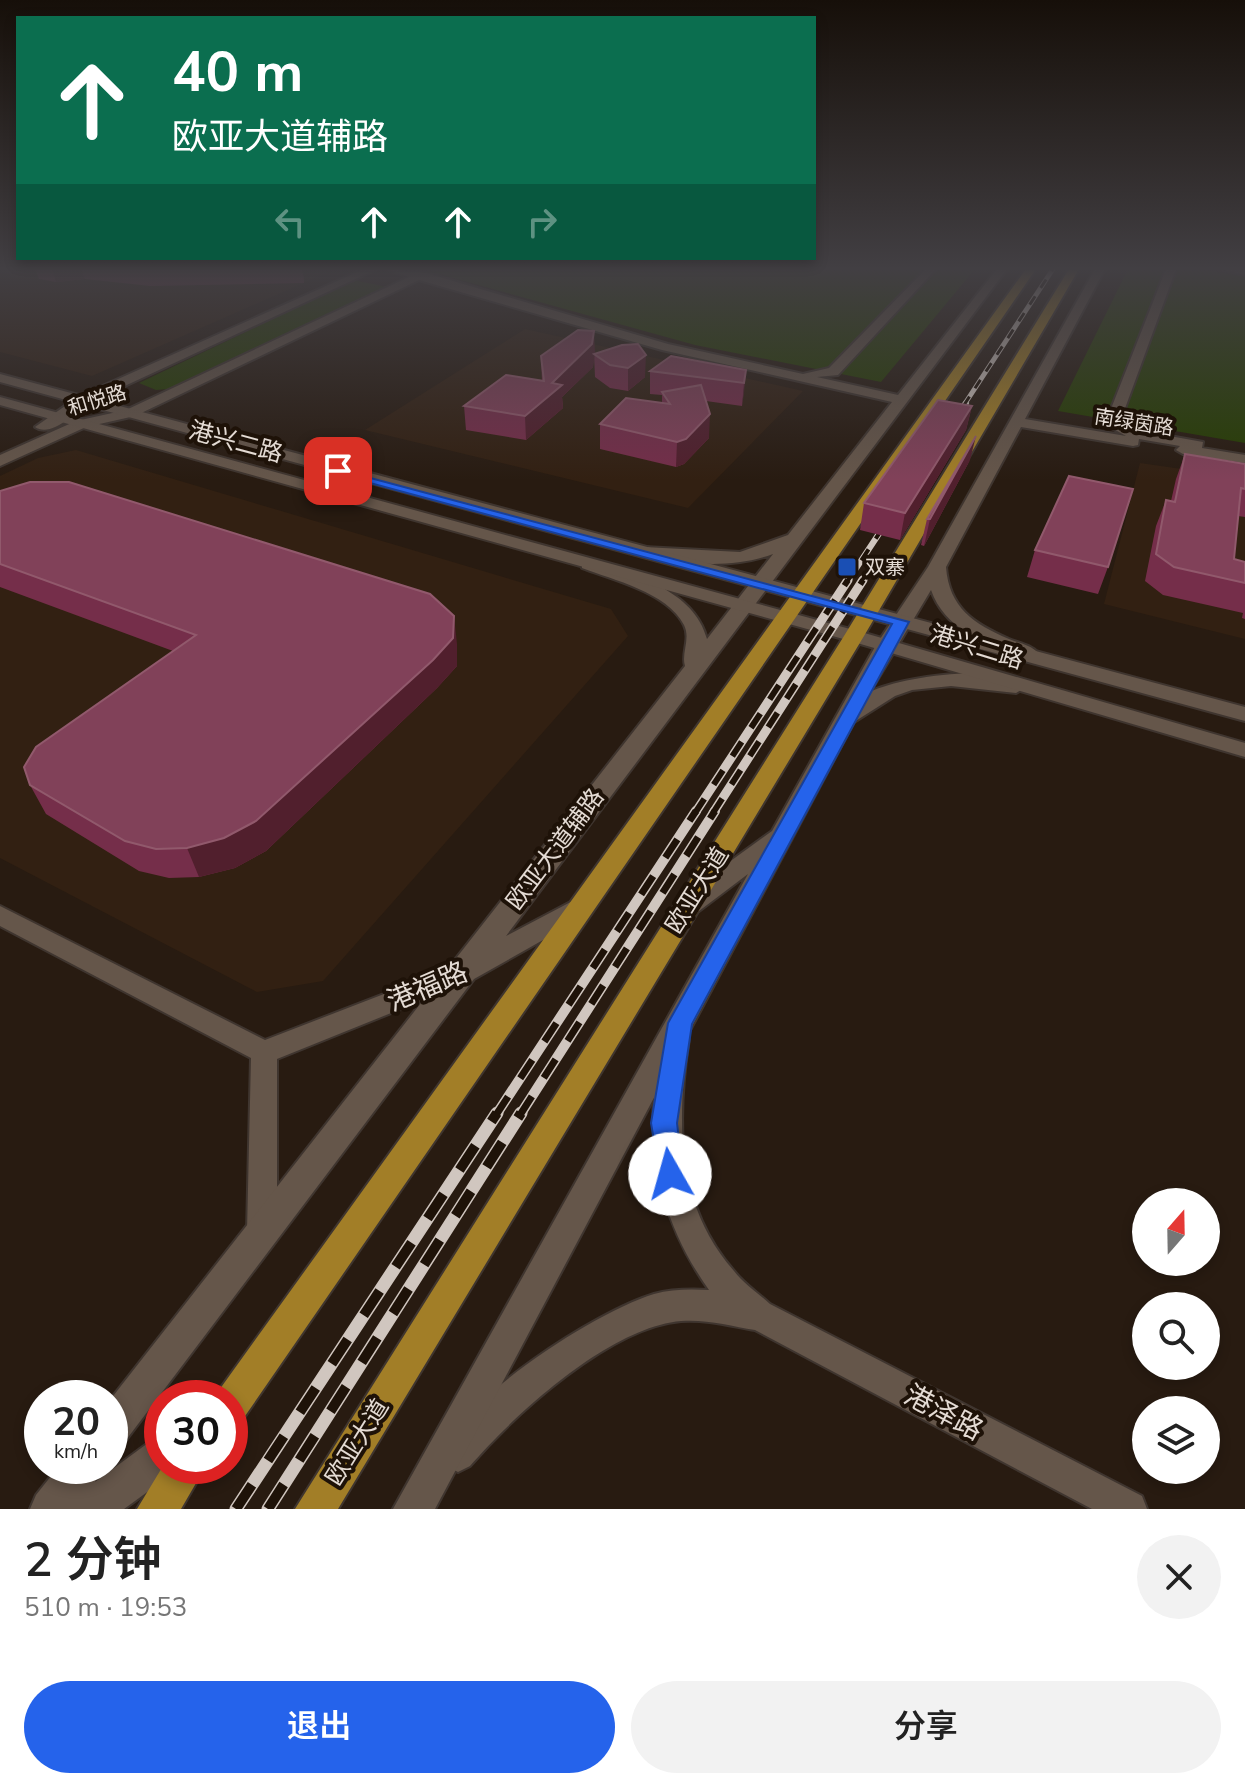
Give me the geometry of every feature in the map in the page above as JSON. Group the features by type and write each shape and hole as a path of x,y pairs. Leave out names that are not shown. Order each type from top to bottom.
{"main road":[{"path":"248,1381 981,339"},
{"name":"欧亚大道","path":"315,1509 854,636 1032,339"},
{"path":"157,1509 174,1484"}],"street":[{"name":"和悦路","path":"0,446 61,418 83,400 217,339"},
{"name":"和悦路","path":"0,461 81,424 130,413 285,339"},
{"path":"636,339 902,398"},
{"path":"652,339 902,398"},
{"path":"780,369 818,375 833,372 864,339"},
{"name":"欧亚大道辅路","path":"128,1408 947,339"},
{"path":"414,1509 886,645 937,567 1061,339"},
{"path":"1144,339 1112,424 1132,434 1198,445"},
{"name":"港兴二路","path":"0,378 1245,714"},
{"name":"港兴二路","path":"0,401 854,636 1245,750"},
{"name":"南绿茵路","path":"1017,420 1198,445 1245,456"},
{"name":"南绿茵路","path":"1017,420 1245,456"},
{"path":"505,540 581,554 595,549 586,539 565,531"},
{"path":"635,549 707,559 739,557 768,551 802,532"},
{"path":"576,559 652,592 685,611 697,624 700,637 685,680"},
{"path":"937,567 936,586 940,599 964,623 1005,643 1071,667"},
{"path":"839,732 863,705 905,685 959,680 991,682 1061,698"},
{"path":"1223,743 1124,711 1102,700 1100,692 1130,690 1245,714"},
{"path":"686,907 784,833"},
{"name":"港福路","path":"264,1052 459,975 583,906"},
{"path":"0,915 264,1052 262,1233"},
{"path":"680,1023 664,1123 670,1174 680,1210 720,1279 759,1315"},
{"path":"414,1509 471,1436 536,1380 595,1337 640,1316 677,1305 709,1306 759,1315"},
{"name":"港泽路","path":"759,1315 1129,1509"},
{"path":"91,1509 144,1470"},
{"path":"50,1509 69,1484"}],"shaded area":[{"path":"0,339 175,339 92,376 0,352"},
{"path":"508,339 572,339 803,391 688,508 365,430"},
{"path":"76,450 611,609 628,636 323,981 257,992 0,858 0,476 38,458"},
{"path":"1140,463 1245,478 1245,639 1104,604"}],"green space":[{"path":"230,339 274,339 168,389 156,390 139,383"},
{"path":"675,339 916,339 881,382"},
{"path":"1093,339 1245,339 1245,443 1058,411"}],"building":[{"path":"565,339 593,339 592,344 552,383 562,385 525,416 464,406 506,375 544,381 541,356"},
{"path":"638,344 646,355 628,368 610,365 594,354 622,345"},
{"path":"671,356 746,370 744,383 650,371"},
{"path":"701,385 710,414 686,439 677,442 600,424 626,398 670,404 662,392"},
{"path":"938,400 972,406 905,513 864,503"},
{"path":"976,436 930,519 927,519"},
{"path":"1185,454 1245,464 1245,489 1241,488 1234,559 1245,562 1245,583 1174,567 1156,554 1166,500 1175,502"},
{"path":"1069,476 1133,489 1108,567 1035,550"},
{"path":"30,482 69,482 430,594 454,616 453,638 433,660 256,821 224,838 187,848 156,849 125,841 30,785 24,767 36,747 196,635 0,564 0,491"}],"railway":[{"path":"964,405 1007,339"},
{"path":"952,424 966,403"},
{"path":"847,582 890,517"},
{"path":"861,582 876,559"},
{"path":"695,813 848,580"},
{"path":"713,813 863,580"},
{"path":"496,1115 696,811"},
{"path":"520,1115 715,811"},
{"path":"236,1509 497,1113"},
{"path":"268,1509 521,1113"}],"place":[{"name":"双寨","path":"847,567"}],"route":[{"path":"338,471 901,622 680,1023 664,1123 670,1174"}]}
